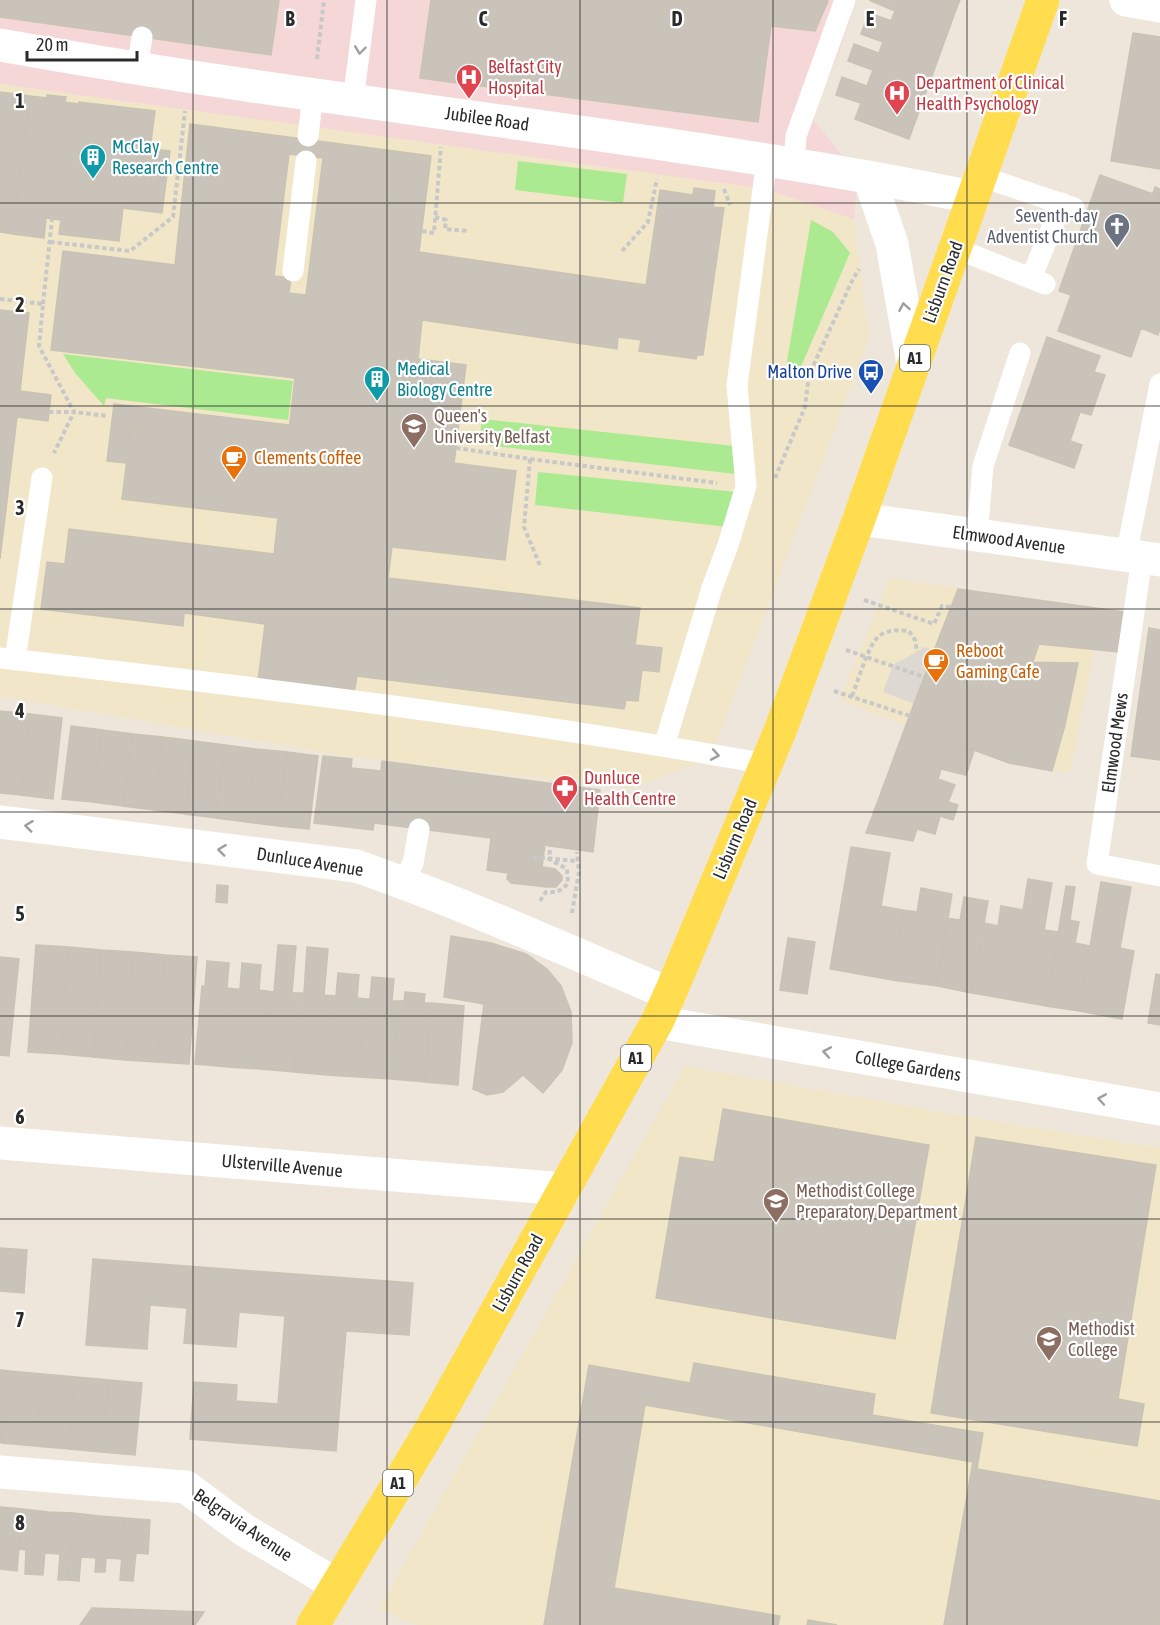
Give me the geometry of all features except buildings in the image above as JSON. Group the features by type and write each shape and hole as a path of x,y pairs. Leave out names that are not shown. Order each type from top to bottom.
{"main road":[{"name":"Lisburn Road","path":"313,1625 431,1429 663,1008 766,764 833,589 1043,0"}],"street":[{"path":"1126,0 1160,6"},
{"name":"Jubilee Road","path":"0,45 189,77 781,161 869,177 976,186"},
{"path":"869,177 892,244 913,364"},
{"name":"Elmwood Avenue","path":"859,519 1143,558"},
{"name":"Dunluce Avenue","path":"0,822 356,866 403,882 523,930 565,950 663,1008"},
{"name":"College Gardens","path":"663,1008 1160,1109"},
{"name":"Ulsterville Avenue","path":"0,1143 565,1189"},
{"name":"Belgravia Avenue","path":"0,1472 186,1487 244,1530 337,1585"}],"lane":[{"path":"353,101 366,0"},
{"path":"664,746 711,588 729,545 746,486 737,385 781,161 796,136 844,0"},
{"path":"137,69 142,37"},
{"path":"308,136 313,95"},
{"path":"293,271 306,161"},
{"path":"955,248 1038,281 1068,206 976,186"},
{"path":"977,536 983,466 1020,353"},
{"path":"1143,558 1160,384"},
{"path":"42,478 7,659 217,682 664,746 766,764"},
{"name":"Elmwood Mews","path":"1143,558 1097,864 1160,876"},
{"path":"403,882 413,863 419,829"}],"path":[{"path":"313,95 324,0"},
{"path":"50,242 130,251 173,217 189,77"},
{"path":"422,231 434,232 444,113"},
{"path":"622,251 648,222 656,179 667,181"},
{"path":"723,189 731,207"},
{"path":"435,217 446,220 445,229 469,231"},
{"path":"52,219 39,346 74,412"},
{"path":"0,299 43,304"},
{"path":"49,412 107,416"},
{"path":"42,478 74,412"},
{"path":"530,459 524,527 541,568"},
{"path":"833,589 934,624 942,606 951,607"},
{"path":"852,696 878,636 896,629 909,632 915,640 917,652"},
{"path":"877,660 924,677"},
{"path":"798,681 852,696 909,716"},
{"path":"549,859 550,850"},
{"path":"565,950 579,872 577,852"},
{"path":"533,857 577,861"},
{"path":"523,930 546,892 553,893 564,889 568,884 567,869 549,859"}],"shaded area":[{"name":"Belfast City Hospital","path":"0,0 856,0 838,55 811,117 858,175 854,219 765,189 0,84"},
{"name":"Queen's University Belfast","path":"0,84 765,189 854,219 869,339 710,759 632,788 346,756 0,696"},
{"path":"890,578 1124,612 1119,652 1094,650 1070,773 1009,763 840,700"},
{"path":"925,647 934,650 914,704 883,692 893,665"},
{"name":"Methodist College","path":"685,1066 968,1117 1160,1148 1160,1625 418,1625 379,1609"}],"green space":[{"path":"518,161 627,174 623,203 515,190"},
{"path":"811,220 833,232 850,253 800,369 786,367"},
{"path":"63,354 293,381 288,420 106,398 104,406 75,373"},
{"path":"482,419 734,446 735,474 479,444"},
{"path":"538,472 736,492 728,527 535,505"}],"place":[{"name":"Belfast City Hospital","path":"469,100"},
{"name":"Department of Clinical Health Psychology","path":"897,116"},
{"name":"McClay Research Centre","path":"93,180"},
{"name":"Seventh-day Adventist Church","path":"1117,249"},
{"name":"Malton Drive","path":"871,395"},
{"name":"Medical Biology Centre","path":"377,402"},
{"name":"Queen's University Belfast","path":"414,449"},
{"name":"Clements Coffee","path":"234,481"},
{"name":"Reboot Gaming Cafe","path":"936,684"},
{"name":"Dunluce Health Centre","path":"565,811"},
{"name":"Methodist College Preparatory Department","path":"776,1224"},
{"name":"Methodist College","path":"1049,1362"}]}
